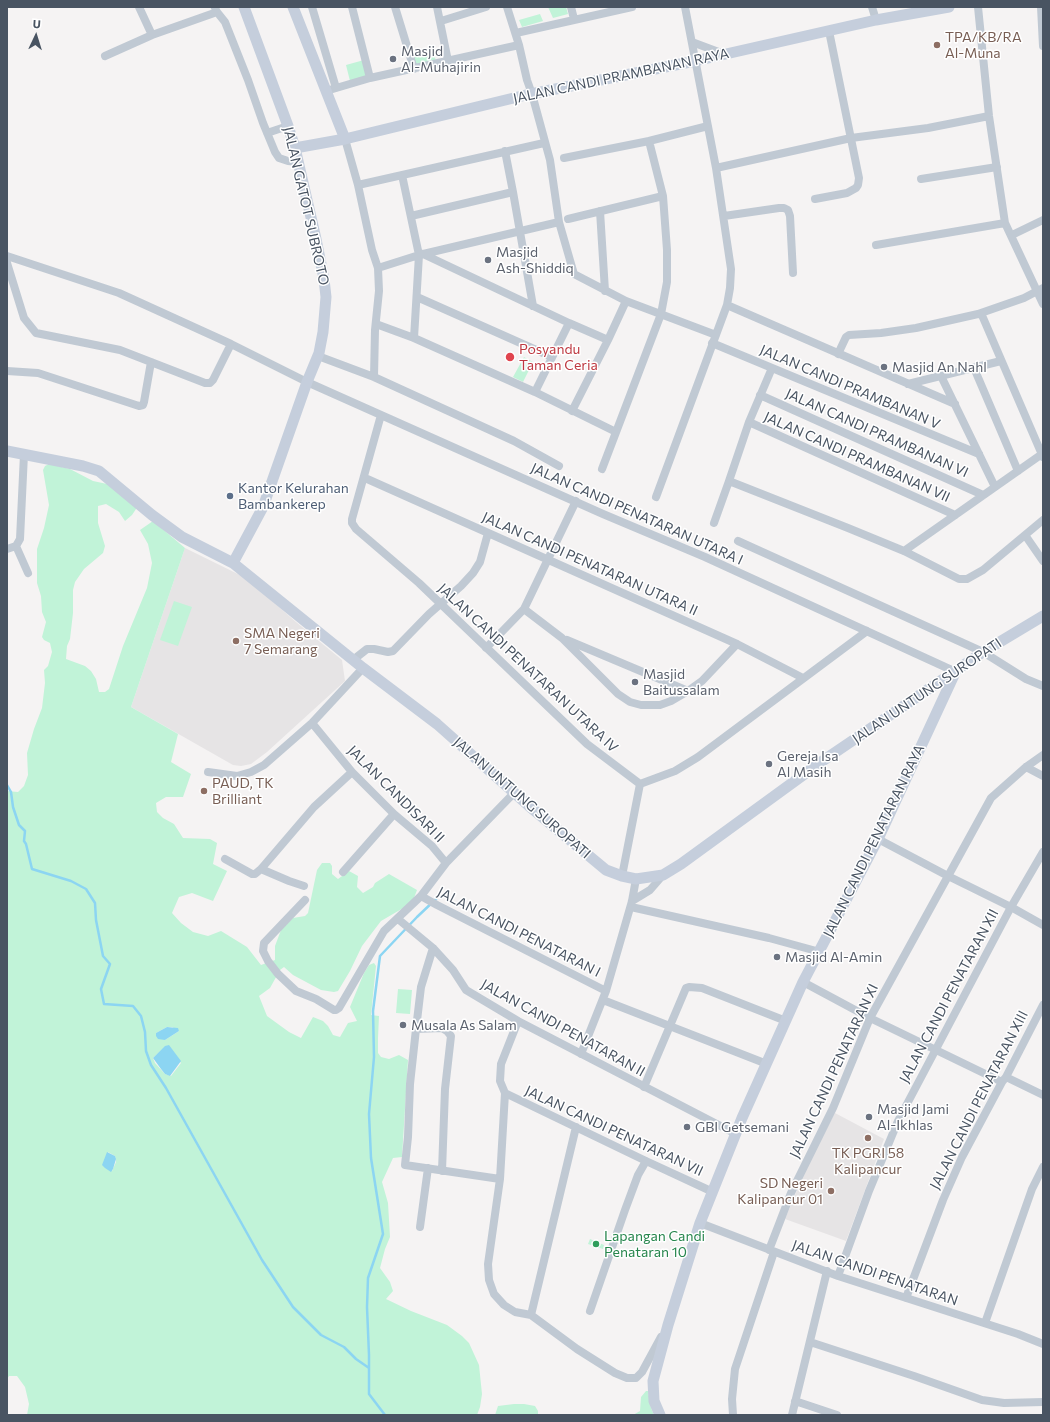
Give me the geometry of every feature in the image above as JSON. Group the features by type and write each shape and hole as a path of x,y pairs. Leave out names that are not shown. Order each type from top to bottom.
{"main road":[{"name":"JALAN GATOT SUBROTO","path":"234,563 263,507 307,382 318,356 323,332 326,297 324,279 295,148 244,7"},
{"path":"293,7 319,72 331,90 345,139"},
{"name":"JALAN CANDI PRAMBANAN RAYA","path":"295,148 345,139 532,94 695,61 876,20 949,7"},
{"name":"JALAN UNTUNG SUROPATI","path":"7,451 99,471 152,516 182,536 234,563 363,668 437,724 514,793 606,870 636,879 663,875 681,864 821,762 956,672 983,652 1043,616"},
{"name":"JALAN CANDI PENATARAN RAYA","path":"660,1415 654,1401 653,1381 668,1325 700,1223 736,1134 803,982 878,839 956,672"}],"street":[{"path":"139,7 152,36"},
{"path":"312,7 330,68 331,90 370,78 519,45"},
{"path":"352,7 370,78"},
{"path":"395,7 414,69"},
{"path":"437,7 448,61"},
{"path":"441,21 486,7"},
{"path":"507,7 516,33 527,80 550,160 559,222 575,276 626,301 716,335"},
{"path":"571,7 574,20"},
{"path":"516,33 574,20 612,9 632,7"},
{"path":"656,497 727,305 730,288 731,269 724,216 685,7"},
{"path":"872,7 876,20"},
{"path":"978,7 989,116 1005,223 1040,289 1043,304"},
{"path":"1041,7 1043,46"},
{"path":"105,56 216,9 224,22 240,58 267,133 279,158 298,162"},
{"path":"815,199 847,193 856,188 859,178 829,31"},
{"path":"692,42 724,54"},
{"path":"319,72 330,68"},
{"path":"716,168 851,138 928,128 989,116"},
{"path":"267,133 288,126"},
{"path":"564,158 649,141 708,126"},
{"path":"345,139 358,185 372,250 378,268 379,291 374,377"},
{"path":"602,470 661,314 667,282 667,250 663,196 649,141"},
{"path":"358,185 544,142"},
{"path":"505,151 533,306"},
{"path":"921,179 997,167"},
{"path":"402,175 421,255 416,297 414,338"},
{"path":"411,216 513,192"},
{"path":"568,219 663,196"},
{"path":"724,216 779,208 788,210 790,216 793,273"},
{"path":"600,211 605,291"},
{"path":"1012,235 1043,220"},
{"path":"378,268 421,255 559,222"},
{"path":"876,245 1005,223"},
{"path":"421,255 608,340"},
{"name":"JALAN CANDI PENATARAN UTARA I","path":"7,256 119,293 231,344 307,382 712,560 956,672"},
{"path":"7,263 24,318 36,333 120,350 205,383 210,383 213,380 231,344"},
{"path":"838,354 846,337 849,335 880,333 916,328 981,313 1024,298 1040,289"},
{"path":"416,297 552,357"},
{"path":"572,411 626,301"},
{"path":"727,305 955,404"},
{"path":"904,551 994,487 1042,456 981,313"},
{"path":"535,392 569,323"},
{"path":"376,324 414,338 535,392 616,432"},
{"name":"JALAN CANDI PRAMBANAN V","path":"712,343 979,454"},
{"path":"318,356 374,377 514,440 559,466"},
{"path":"908,384 1001,361"},
{"path":"7,371 38,373 138,406 143,405 144,402 151,362"},
{"path":"714,523 749,422 772,368"},
{"path":"974,368 1018,471"},
{"path":"941,376 994,487"},
{"name":"JALAN CANDI PRAMBANAN VI","path":"760,395 983,495"},
{"name":"JALAN CANDI PENATARAN UTARA IV","path":"381,415 365,478 352,519 354,526 419,583 587,744 640,784"},
{"name":"JALAN CANDI PRAMBANAN VII","path":"749,422 955,515"},
{"path":"7,548 16,546 20,539 24,454"},
{"path":"730,477 904,551 958,579 967,579 983,570 1043,520"},
{"name":"JALAN CANDI PENATARAN UTARA II","path":"365,478 738,644 803,678"},
{"path":"486,648 524,609 576,501"},
{"path":"353,660 365,650 369,649 386,652 393,651 440,604 465,582 476,569 482,555 488,533"},
{"path":"1025,535 1043,560"},
{"path":"738,541 983,652 1026,679 1043,686"},
{"path":"16,546 28,573"},
{"path":"524,609 562,638 618,694 630,702 647,706 660,705 671,701 688,691 702,681 738,644"},
{"path":"622,876 640,784 675,771 698,757 867,632"},
{"path":"562,638 632,666 688,691"},
{"path":"208,772 237,776 251,772 264,765 312,724 363,668"},
{"name":"JALAN CANDISARI II","path":"312,724 352,772 394,814 432,846 446,863"},
{"name":"JALAN CANDI PENATARAN XI","path":"734,1415 732,1399 735,1369 791,1193 833,1108 870,1018 991,798 1026,767 1043,755"},
{"path":"1026,767 1043,776"},
{"path":"225,859 252,874 255,874 314,807 352,772"},
{"path":"305,900 264,943 263,951 268,961 278,974 296,991 316,999 334,1010 339,1008 384,931 401,921 446,863 514,793"},
{"path":"343,872 394,814"},
{"name":"JALAN CANDI PENATARAN XII","path":"878,839 1011,907"},
{"name":"JALAN CANDI PENATARAN XII","path":"838,1276 869,1191 898,1121 1011,907 1043,852"},
{"path":"261,869 304,886"},
{"path":"632,904 650,890 663,875"},
{"path":"581,1054 606,991 632,904 636,879"},
{"name":"JALAN CANDI PENATARAN I","path":"421,896 606,991"},
{"path":"632,904 820,952"},
{"path":"1011,907 1043,924"},
{"name":"JALAN CANDI PENATARAN II","path":"401,921 433,948 453,970 466,990 518,1022 736,1134"},
{"path":"433,948 422,987 416,1029 410,1084 406,1165 500,1179"},
{"path":"803,982 936,1051 1043,1095"},
{"path":"644,1087 686,988 702,988 786,1021"},
{"path":"603,1000 767,1064"},
{"name":"JALAN CANDI PENATARAN XIII","path":"906,1298 946,1193 962,1157 1043,1005"},
{"path":"518,1022 501,1064 500,1081 505,1093 500,1179 488,1264 489,1280 494,1294 504,1305 515,1312 531,1316 577,1349 615,1373 627,1378 636,1378 642,1372 668,1325"},
{"path":"416,1029 442,1028 447,1030 450,1036 442,1171"},
{"name":"JALAN CANDI PENATARAN VII","path":"505,1093 713,1192"},
{"path":"531,1316 576,1128"},
{"path":"590,1311 638,1175 646,1161"},
{"path":"985,1323 1032,1189 1043,1167"},
{"path":"420,1227 428,1168"},
{"name":"JALAN CANDI PENATARAN","path":"700,1223 838,1276 985,1323 1043,1344"},
{"path":"792,1415 827,1271"},
{"path":"810,1342 982,1400 1004,1403 1043,1402"},
{"path":"795,1401 837,1415"}],"shaded area":[{"name":"SMA Negeri 7 Semarang","path":"185,548 246,578 342,660 345,681 267,752 251,764 241,766 233,765 131,707"},
{"name":"SD Negeri Kalipancur 01","path":"835,1113 884,1139 846,1241 785,1219 808,1164"}],"green space":[{"path":"548,7 566,7 568,14 553,18"},
{"path":"540,14 543,21 522,27 519,20"},
{"path":"432,48 436,61 416,67 412,54"},
{"path":"364,60 368,76 350,81 346,65"},
{"path":"524,357 533,362 523,382 513,377"},
{"path":"49,464 70,469 93,481 112,485 136,504 136,509 125,521 119,512 106,504 98,506 98,523 105,546 103,553 84,569 75,582 73,590 73,613 66,659 85,666 91,671 96,679 99,692 105,692 109,689 123,646 147,588 152,563 148,544 140,530 153,521 185,548 131,707 178,734 171,762 191,774 183,797 166,797 156,803 157,812 163,818 174,824 183,838 210,839 217,843 213,864 227,871 213,901 192,893 179,897 172,913 181,923 193,932 208,936 221,931 247,947 261,965 275,960 275,946 281,930 293,918 305,916 308,913 317,870 322,863 330,863 332,866 332,874 338,879 349,871 358,876 357,887 363,893 389,874 417,890 414,898 405,907 381,921 362,946 338,991 334,992 321,990 293,975 284,967 280,970 270,988 259,996 267,1016 289,1032 301,1038 313,1017 323,1021 333,1035 340,1037 348,1023 357,1021 350,1007 364,973 369,965 374,963 376,966 371,1015 379,1016 378,1053 381,1057 389,1059 399,1055 408,1060 402,1157 393,1158 382,1182 388,1203 390,1237 380,1268 390,1282 393,1291 386,1299 411,1311 447,1325 469,1343 479,1365 482,1394 477,1415 27,1415 29,1404 25,1387 17,1376 9,1376 7,1379 7,791 18,792 24,786 28,775 27,753 42,708 45,683 44,670 48,666 52,652 50,643 42,637 46,622 42,612 41,596 37,583 37,549 44,528 49,505 43,470 45,466","holes":["167,1027 172,1027 179,1031 165,1040 156,1033","166,1046 181,1063 171,1076 165,1074 155,1063 153,1058","108,1152 115,1156 116,1162 112,1171"]},
{"path":"174,601 192,607 178,646 160,640"},
{"path":"398,989 412,990 410,1014 396,1013"},
{"name":"Lapangan Candi Penataran 10","path":"590,1239 604,1245 603,1249 588,1244"},
{"path":"646,1391 648,1391 651,1408 654,1415 633,1415 640,1411 641,1397"},
{"path":"514,1404 535,1406 538,1411 538,1415 495,1415 498,1406"}],"water":[{"path":"167,1027 178,1028 179,1031 165,1040 158,1039 156,1033"},
{"path":"169,1045 181,1061 170,1076 165,1074 153,1058 165,1046"},
{"path":"107,1152 115,1156 116,1159 111,1172 102,1165"}],"waterway":[{"path":"7,785 11,792 13,807 19,825 25,831 24,841 32,869 71,881 86,889 95,903 96,920 103,956 110,964 101,989 104,1004 133,1006 141,1016 145,1032 146,1051 151,1065 166,1088 262,1260 293,1307 321,1335 344,1347 356,1359 369,1368"},
{"path":"385,1415 369,1394 367,1307 368,1278 383,1234 371,1158 369,1114 374,1057 373,1011 380,956 436,899"}],"place":[{"name":"TPA/KB/RA Al-Muna","path":"937,45"},
{"name":"Masjid Al-Muhajirin","path":"393,59"},
{"name":"Masjid Ash-Shiddiq","path":"488,260"},
{"name":"Posyandu Taman Ceria","path":"510,357"},
{"name":"Masjid An Nahl","path":"884,367"},
{"name":"Kantor Kelurahan Bambankerep","path":"230,496"},
{"name":"SMA Negeri 7 Semarang","path":"236,641"},
{"name":"Masjid Baitussalam","path":"635,682"},
{"name":"Gereja Isa Al Masih","path":"769,764"},
{"name":"PAUD, TK Brilliant","path":"204,791"},
{"name":"Masjid Al-Amin","path":"777,957"},
{"name":"Musala As Salam","path":"403,1025"},
{"name":"Masjid Jami Al-Ikhlas","path":"869,1117"},
{"name":"GBI Getsemani","path":"687,1127"},
{"name":"TK PGRI 58 Kalipancur","path":"868,1138"},
{"name":"SD Negeri Kalipancur 01","path":"831,1191"},
{"name":"Lapangan Candi Penataran 10","path":"596,1244"}]}
